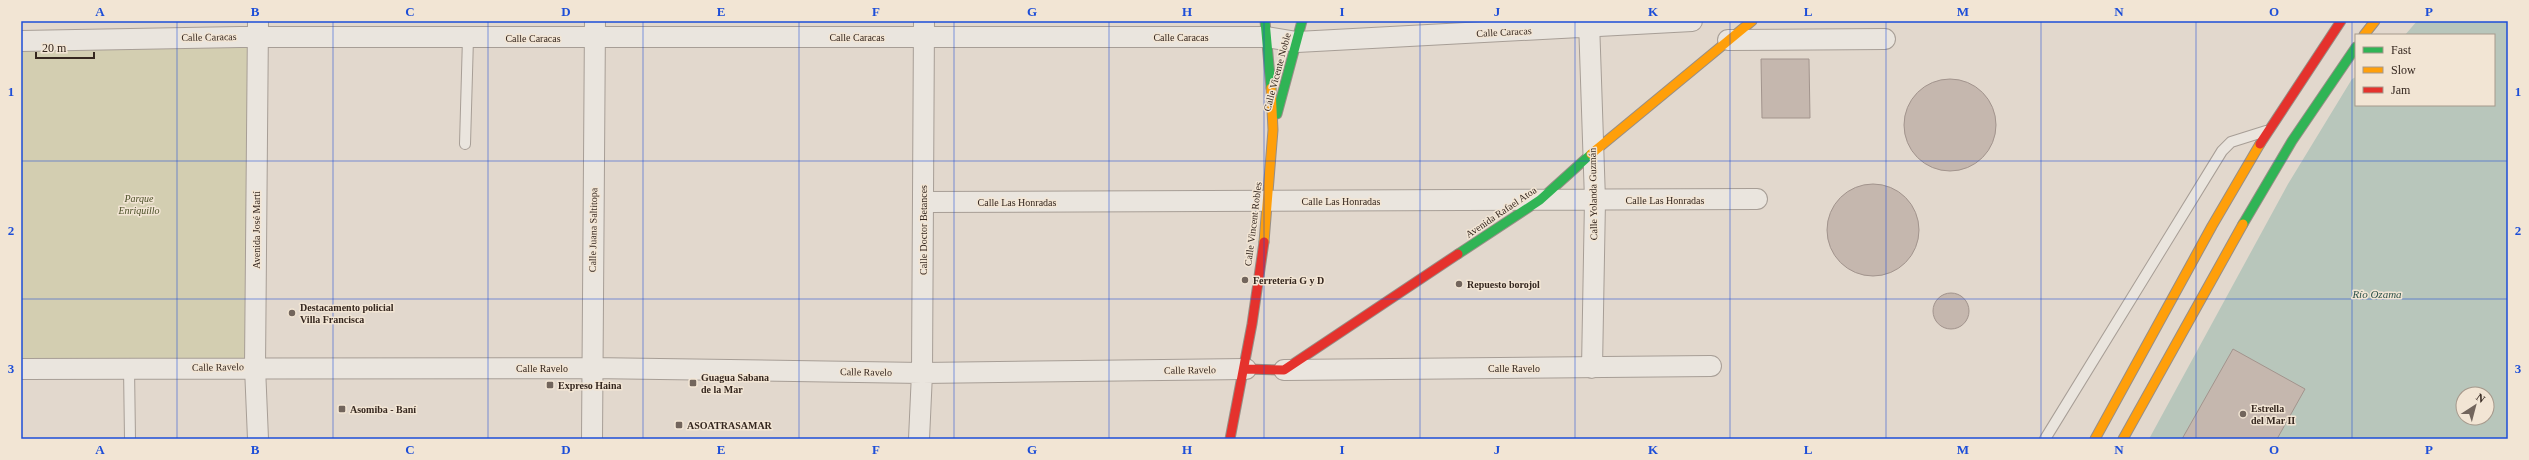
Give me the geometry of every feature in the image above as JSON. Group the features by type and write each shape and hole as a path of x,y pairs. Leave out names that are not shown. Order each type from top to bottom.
{"main road":[{"name":"Calle Vicente Noble","path":"1273,128 1302,21"},
{"name":"Avenida Rafael Atoa","path":"1284,370 1540,200 1593,152 1752,21"},
{"path":"2095,439 2270,130 2313,61 2341,21"},
{"path":"2365,34 2374,21"},
{"path":"1265,29 1273,128"},
{"path":"2123,439 2240,229 2334,76 2355,48"},
{"name":"Calle Vincent Robles","path":"1230,439 1246,369 1268,201 1273,128"},
{"name":"Calle Ravelo","path":"1246,369 1284,370"}],"street":[{"name":"Calle Caracas","path":"21,41 258,29 468,38 595,30 1265,29 1297,42 1590,24 1692,21"},
{"name":"Calle Yolanda Guzmán","path":"1590,24 1595,200 1592,368"},
{"name":"Avenida José Martí","path":"258,29 255,367 258,439"},
{"name":"Calle Doctor Betances","path":"919,439 922,373 924,29"},
{"name":"Calle Juana Saltitopa","path":"592,439 591,368 595,30"},
{"path":"1728,40 1885,39"},
{"name":"Calle Las Honradas","path":"924,202 1757,199"},
{"name":"Calle Ravelo","path":"1284,370 1711,366"},
{"name":"Calle Ravelo","path":"21,369 255,367 591,368 922,373 1246,369"}],"lane":[{"path":"464,144 468,38"},
{"path":"2045,439 2222,151 2237,139 2270,130"},
{"path":"128,368 130,439"}],"green space":[{"name":"Parque Enriquillo","path":"257,37 255,367 21,369 21,41"}],"water":[{"name":"Río Ozama","path":"2417,21 2508,21 2508,439 2149,439 2288,184 2352,79 2355,78 2355,106 2495,106 2495,34 2406,34"}],"building":[{"path":"1761,59 1809,59 1810,118 1762,118"},
{"path":"1950,79 1968,83 1982,93 1992,107 1996,125 1992,143 1982,157 1968,167 1950,171 1932,167 1918,157 1908,143 1904,125 1908,107 1918,93 1932,83"},
{"path":"1873,184 1891,188 1905,198 1915,212 1919,230 1915,248 1905,262 1891,272 1873,276 1855,272 1841,262 1831,248 1827,230 1831,212 1841,198 1855,188"},
{"path":"1951,293 1961,296 1966,301 1969,311 1966,321 1961,326 1951,329 1941,326 1936,321 1933,311 1936,301 1941,296"},
{"name":"Estrella del Mar II","path":"2233,349 2305,389 2277,439 2182,439"}],"traffic: fast":[{"path":"1265,21 1271,88"},
{"path":"1277,114 1302,21"},
{"path":"2243,224 2292,141 2355,48"},
{"path":"1458,254 1540,200 1591,154"}],"traffic: slow":[{"path":"1591,154 1752,21"},
{"path":"2365,34 2375,21"},
{"path":"1264,242 1273,130 1271,88"},
{"path":"2095,439 2212,226 2260,144"},
{"path":"2123,439 2243,224"}],"traffic: jam":[{"path":"2260,144 2341,21"},
{"path":"1230,439 1252,324 1264,242"},
{"path":"1246,369 1284,370 1458,254"}],"place":[{"name":"Ferretería G y D","path":"1245,280"},
{"name":"Repuesto borojol","path":"1459,284"},
{"name":"Destacamento policial Villa Francisca","path":"292,313"},
{"name":"Guagua Sabana de la Mar","path":"693,383"},
{"name":"Expreso Haina","path":"550,385"},
{"name":"Asomiba - Baní","path":"342,409"},
{"name":"Estrella del Mar II","path":"2243,414"},
{"name":"ASOATRASAMAR","path":"679,425"}]}
